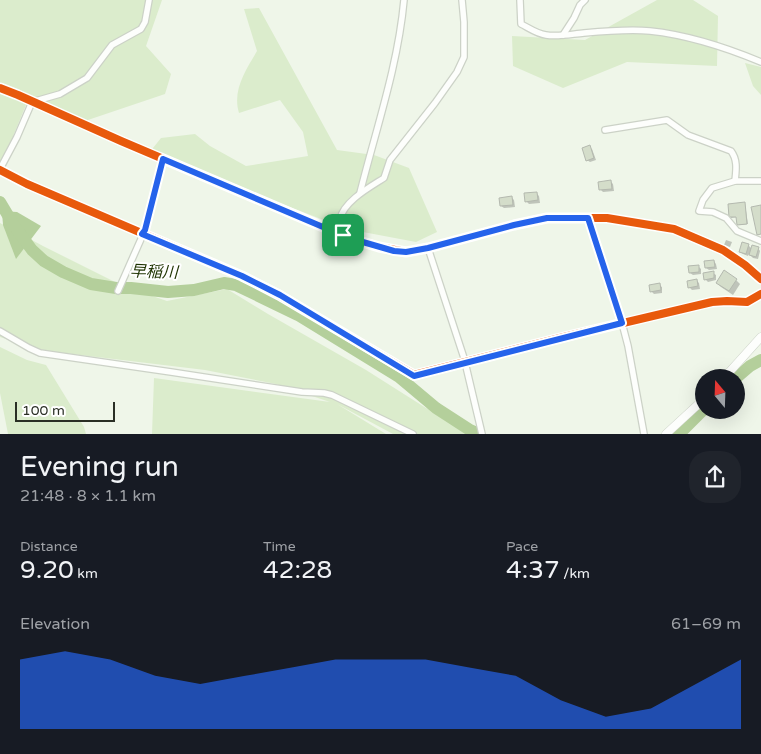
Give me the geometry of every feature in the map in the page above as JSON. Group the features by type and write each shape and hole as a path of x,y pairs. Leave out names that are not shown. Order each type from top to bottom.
{"main road":[{"path":"732,369 761,337"},
{"path":"666,434 695,407"}],"street":[{"path":"32,102 60,94 87,78 112,44 141,29 145,22 150,0"},
{"path":"360,193 384,105 400,32 404,0"},
{"path":"343,235 340,219 346,206 360,193 384,178 390,160 457,72 464,57 462,0"},
{"path":"520,0 521,24 539,33 563,35 612,30 650,31 692,38 761,62"},
{"path":"563,35 580,5 585,0"},
{"path":"0,88 349,238 394,251 406,252 428,248 547,218 607,218 674,229 723,250 746,265 761,279"},
{"path":"32,102 18,137 0,170 27,184 242,276 280,295 414,376 712,302 747,302 761,294"},
{"path":"605,130 667,120 688,135 731,152 736,161 735,181"},
{"path":"118,291 145,230 163,159"},
{"path":"761,181 735,181 712,188 699,212 713,212 726,218 737,231 761,241"},
{"path":"588,218 628,346 644,434"},
{"path":"428,248 465,362 482,434"},
{"path":"0,331 40,353 302,392 324,393 332,395 413,434"}],"shaded area":[{"path":"0,0 162,0 146,46 171,74 165,94 79,123 28,100 0,168"},
{"path":"657,0 693,0 718,16 717,66 627,62 563,88 513,66 512,36 585,40"},
{"path":"259,8 337,150 374,155 409,168 437,232 416,242 347,229 149,153 161,138 195,134 210,146 246,166 308,156 303,132 280,100 239,113 237,96 241,80 257,51 244,9"},
{"path":"745,63 761,67 761,95 753,86"},
{"path":"2,211 17,212 41,226 16,259 3,225"},
{"path":"0,223 123,286 167,301 227,289 366,370 426,408 475,429 476,434 393,434 337,404 386,434 152,434 154,378 330,402 276,384 205,370 39,350 0,337"},
{"path":"0,347 27,360 46,365 84,427 86,434 8,434 0,393"}],"building":[{"path":"590,145 594,158 586,161 582,148"},
{"path":"611,180 612,189 599,190 598,182"},
{"path":"537,192 538,200 525,202 524,193"},
{"path":"512,196 513,205 500,206 499,198"},
{"path":"745,202 747,224 737,225 736,217 729,217 728,204"},
{"path":"761,205 761,234 757,235 751,207"},
{"path":"742,242 749,244 746,254 739,252"},
{"path":"752,245 759,247 756,257 749,255"},
{"path":"714,260 715,267 705,268 704,261"},
{"path":"699,265 699,272 689,273 688,266"},
{"path":"724,270 737,279 729,291 716,283"},
{"path":"714,271 714,278 704,280 703,273"},
{"path":"697,279 698,286 688,288 687,281"},
{"path":"660,283 661,290 650,292 649,285"}],"waterway":[{"name":"早稲川","path":"0,202 32,250 44,261 63,272 91,284 168,292 194,290 224,283 236,285 298,315 399,377 436,408 479,434"},
{"name":"早稲川","path":"745,370 761,360"},
{"name":"早稲川","path":"679,434 695,418"}],"cycle path":[{"path":"0,88 349,238 379,247 406,252 547,218 607,218 674,229 723,250 761,279"},
{"path":"0,170 27,184 242,276 279,295 414,375 712,302 747,302 761,294"}],"route":[{"path":"163,159 343,235 380,248 406,252 547,218 588,218 622,323 414,376 280,295 242,276 142,234 145,230 163,159"}]}
